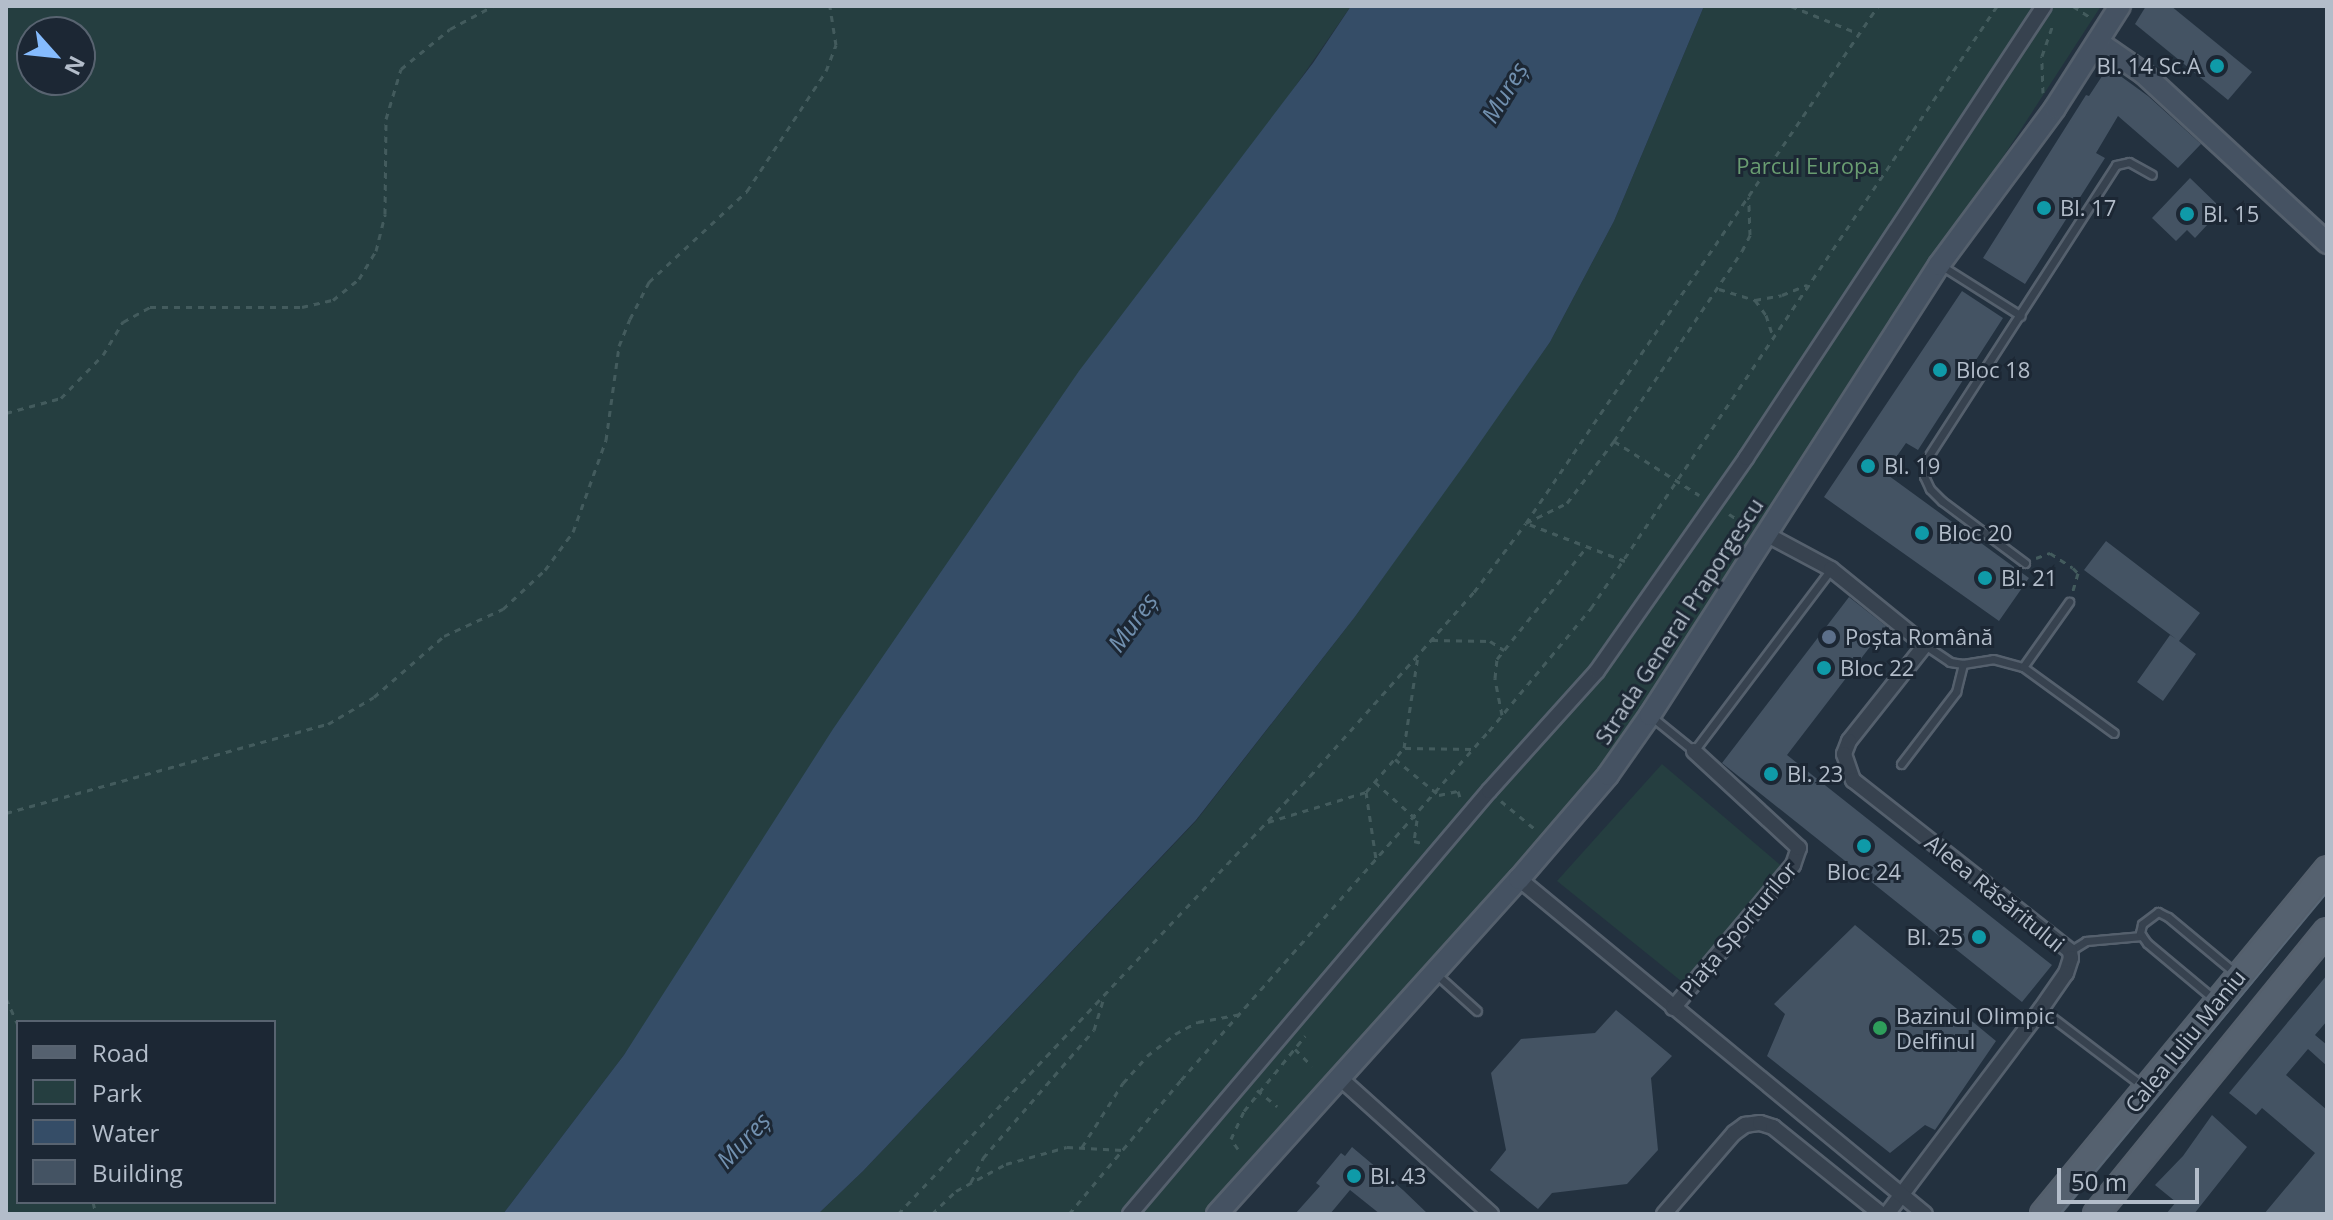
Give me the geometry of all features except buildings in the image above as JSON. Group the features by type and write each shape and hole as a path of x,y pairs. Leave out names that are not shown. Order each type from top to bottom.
{"main road":[{"name":"Calea Iuliu Maniu","path":"2043,1214 2327,869"},
{"name":"Calea Iuliu Maniu","path":"2096,1214 2327,931"}],"street":[{"path":"1130,1214 1489,791 1597,671 1657,589 2044,6"},
{"name":"Strada General Praporgescu","path":"1217,1214 1341,1079 1608,775 1650,715 1764,533 1939,265 2055,108 2120,6"},
{"path":"2098,42 2143,73 2327,243"},
{"path":"1764,533 1831,569 1925,645"},
{"name":"Aleea Răsăritului","path":"1884,1214 2041,1009 2071,964 2070,951 1853,780 1846,768 1844,754 1849,741 1925,645"},
{"name":"Piața Sporturilor","path":"1673,1008 1793,865 1799,848 1694,751"},
{"name":"Piața Sporturilor","path":"1519,879 1925,1214"},
{"path":"1341,1079 1491,1214"},
{"path":"1664,1214 1734,1133 1745,1125 1760,1123 1773,1127 1884,1214"}],"lane":[{"path":"2025,563 1942,501 1924,476 1924,463 2116,165 2129,162 2152,175"},
{"path":"1939,265 2021,316"},
{"path":"1650,715 1694,751 1831,569"},
{"path":"2023,667 2069,602"},
{"path":"1925,645 1950,662 1963,664 1993,659 2023,667 2114,733"},
{"path":"1901,764 1956,692 1963,664"},
{"path":"2142,936 2142,924 2158,912 2239,976"},
{"path":"2070,951 2086,941 2142,936 2218,1002"},
{"path":"1434,973 1477,1011"},
{"path":"2041,1009 2146,1089"}],"path":[{"path":"6,413 61,398 103,355 123,322 150,307 302,307 333,300 359,279 376,251 385,214 386,119 401,69 450,29 493,6"},
{"path":"6,813 328,724 374,697 444,636 503,609 545,570 573,532 606,440 619,346 630,319 649,282 747,191 826,71 836,45 830,6"},
{"path":"1791,6 1860,34"},
{"path":"898,1214 1266,822 1474,592 1526,523 1878,6"},
{"path":"1069,1214 1556,654 1625,561 1997,6"},
{"path":"2055,108 2043,93 2040,73 2045,45 2056,20"},
{"path":"1526,523 1567,503 1614,441 1750,235 1749,195"},
{"path":"1717,288 1755,300 1782,295 1810,283"},
{"path":"1755,300 1766,315 1773,337"},
{"path":"1614,441 1712,504"},
{"path":"1526,523 1625,561"},
{"path":"1502,715 1494,667 1504,650 1530,623 1586,548"},
{"path":"2025,563 2050,553 2073,568 2078,573 2069,602"},
{"path":"1432,640 1480,640 1504,650"},
{"path":"1266,822 1366,792 1404,748 1418,655"},
{"path":"1404,748 1473,749"},
{"path":"1395,759 1435,793 1441,796 1458,791 1459,800"},
{"path":"1375,782 1414,816 1418,824 1414,841 1424,842"},
{"path":"1489,791 1550,842"},
{"path":"1366,792 1376,859"},
{"path":"971,1182 983,1158 1094,1030 1105,995"},
{"path":"6,998 16,1020"},
{"path":"1082,1147 1123,1083 1147,1056 1175,1034 1198,1022 1241,1014"},
{"path":"1295,1049 1312,1066"},
{"path":"1259,1091 1277,1106"},
{"path":"932,1214 971,1182 1006,1164 1045,1151 1082,1147 1123,1150"}],"green space":[{"path":"6,6 1351,6 624,1055 503,1214 6,1214"},
{"name":"Parcul Europa","path":"1704,6 2101,6 1631,730 1591,784 1207,1214 818,1214 863,1171 1196,821 1354,618 1550,342 1614,221"},
{"path":"1662,764 1785,869 1686,985 1557,881"}],"water":[{"name":"Mureș","path":"1351,6 1704,6 1614,221 1550,342 1467,461 1354,618 1196,820 863,1171 818,1214 503,1214 624,1055 833,729 1079,371 1313,63"}],"tram line":[{"path":"2060,1214 2327,892"}],"place":[{"name":"Bl. 14 Sc.A","path":"2217,66"},
{"name":"Bl. 17","path":"2044,208"},
{"name":"Bl. 15","path":"2187,214"},
{"name":"Bloc 18","path":"1940,370"},
{"name":"Bl. 19","path":"1868,466"},
{"name":"Bloc 20","path":"1922,533"},
{"name":"Bl. 21","path":"1985,578"},
{"name":"Poșta Română","path":"1829,637"},
{"name":"Bloc 22","path":"1824,668"},
{"name":"Bl. 23","path":"1771,774"},
{"name":"Bloc 24","path":"1864,846"},
{"name":"Bl. 25","path":"1979,937"},
{"name":"Bazinul Olimpic Delfinul","path":"1880,1028"},
{"name":"Bl. 43","path":"1354,1176"}]}
